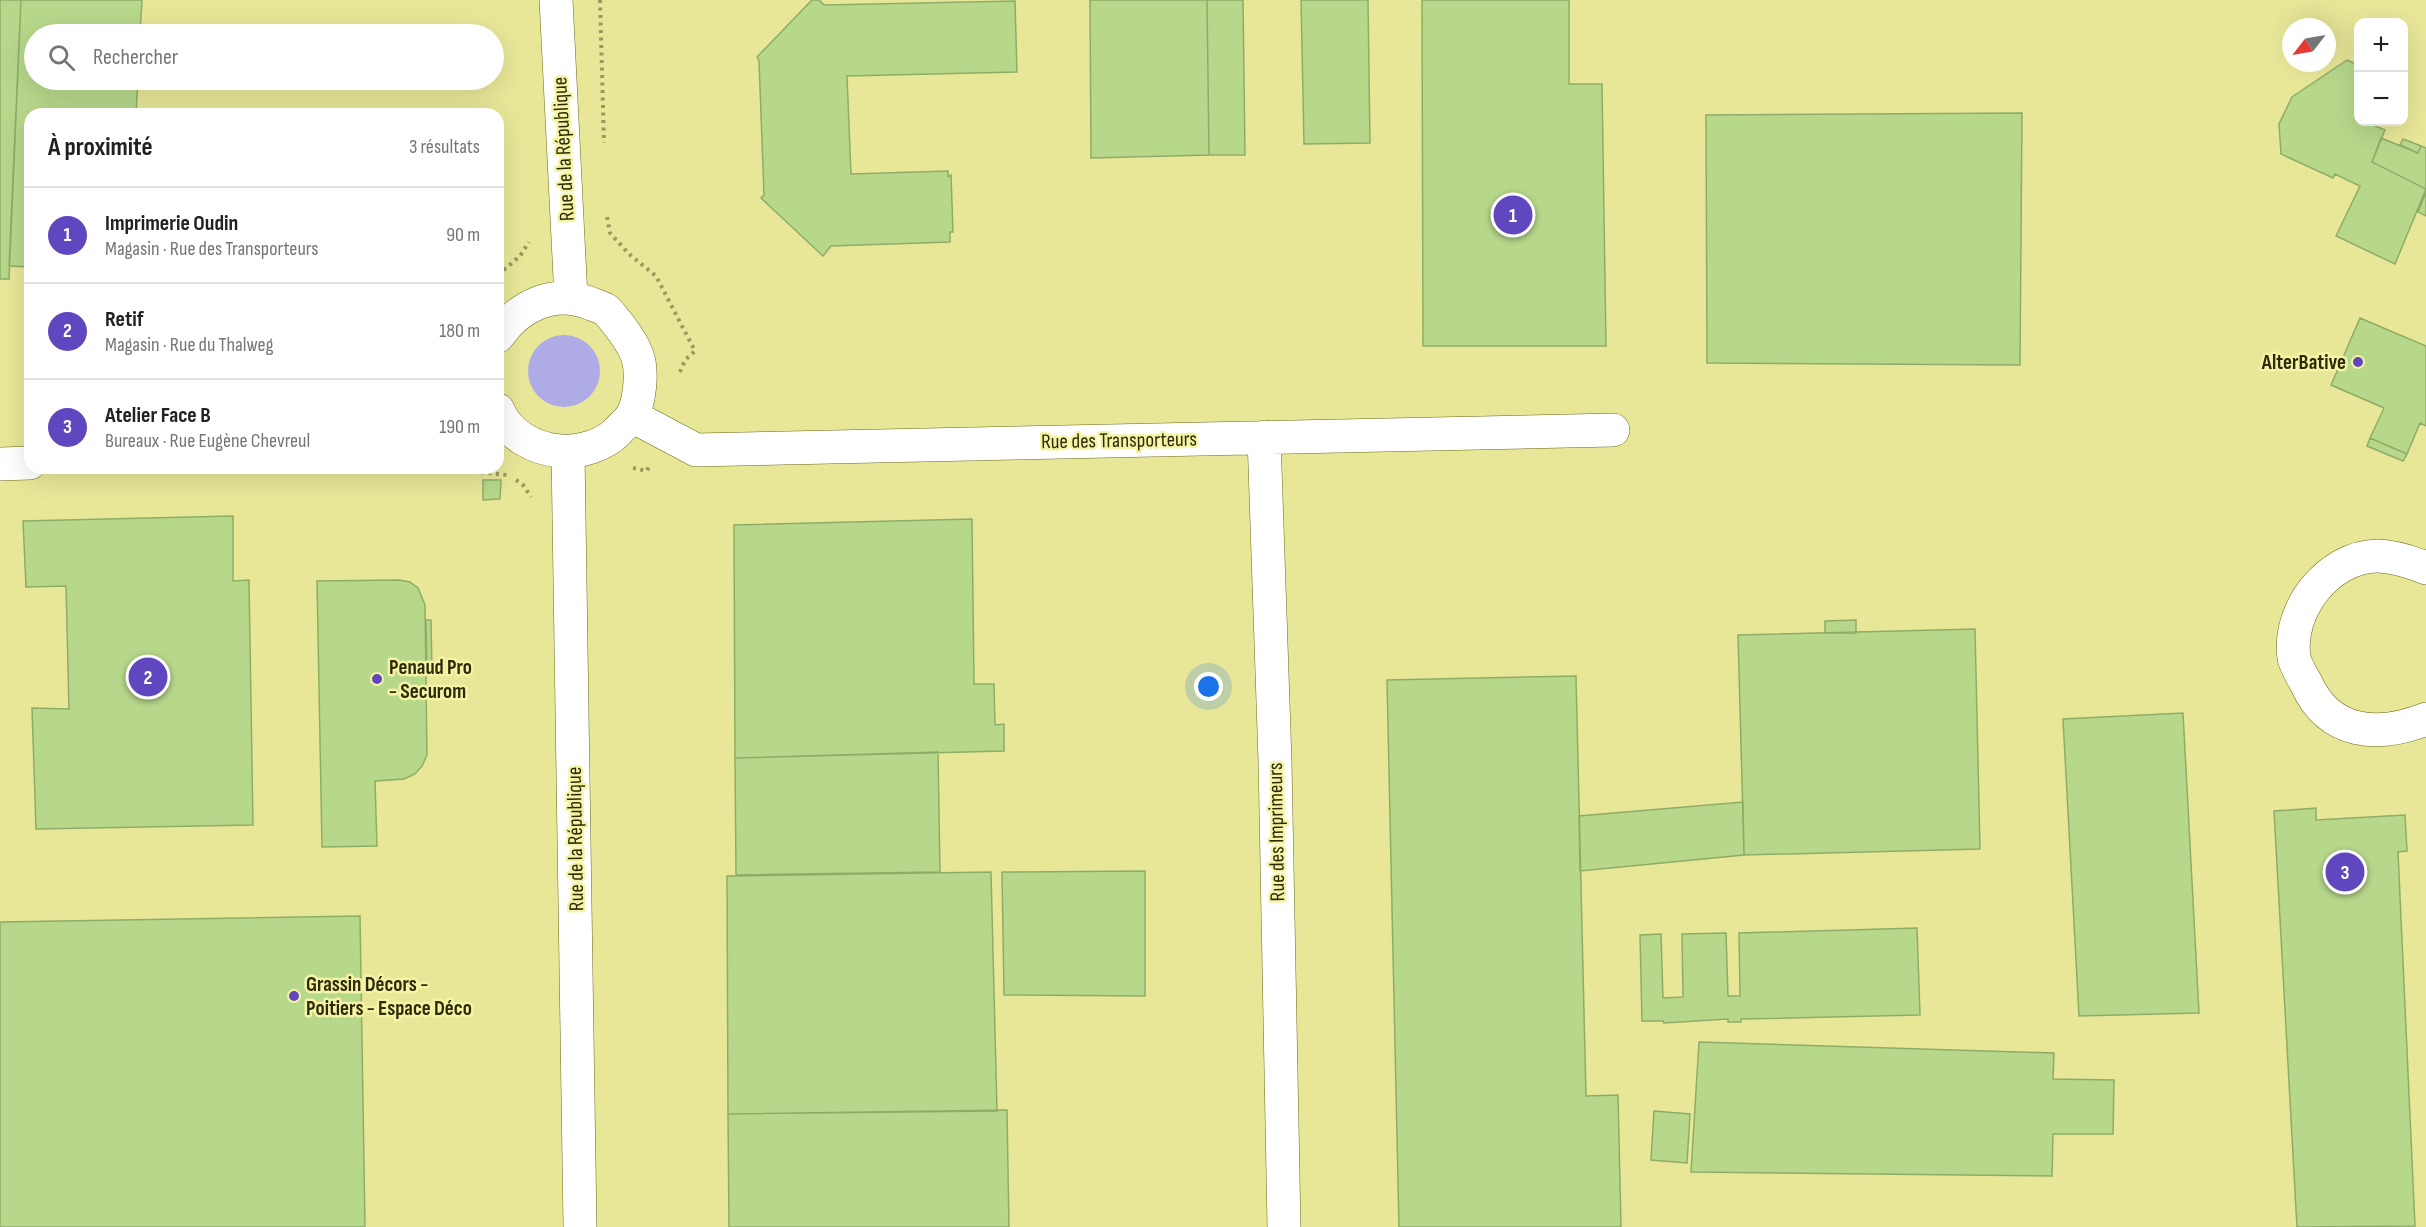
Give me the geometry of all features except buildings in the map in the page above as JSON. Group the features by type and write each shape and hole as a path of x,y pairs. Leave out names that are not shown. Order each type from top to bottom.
{"street":[{"name":"Rue de la République","path":"556,0 571,298"},
{"path":"504,327 531,306 546,298 571,298 606,310 626,334 638,356 640,391 632,416 614,436 590,448 568,452 549,450 520,438 504,420"},
{"name":"Rue des Transporteurs","path":"632,416 696,450 1613,430"},
{"name":"Rue des Imprimeurs","path":"1264,437 1275,761 1284,1227"},
{"name":"Rue de la République","path":"568,452 580,1227"},
{"path":"0,464 24,463"},
{"path":"2426,568 2407,560 2377,556 2347,563 2328,576 2308,596 2296,624 2294,659 2309,692 2333,719 2368,731 2404,728 2426,719"}],"shaded area":[{"path":"564,335 584,341 594,351 600,371 594,391 584,401 564,407 544,401 534,391 528,371 534,351 544,341"}],"place":[{"name":"Imprimerie Oudin","path":"1513,215"},
{"name":"AlterBative","path":"2358,362"},
{"name":"Retif","path":"148,677"},
{"name":"Penaud Pro - Securom","path":"377,679"},
{"name":"Atelier Face B","path":"2345,872"},
{"name":"Grassin Décors - Poitiers - Espace Déco","path":"294,996"}]}
